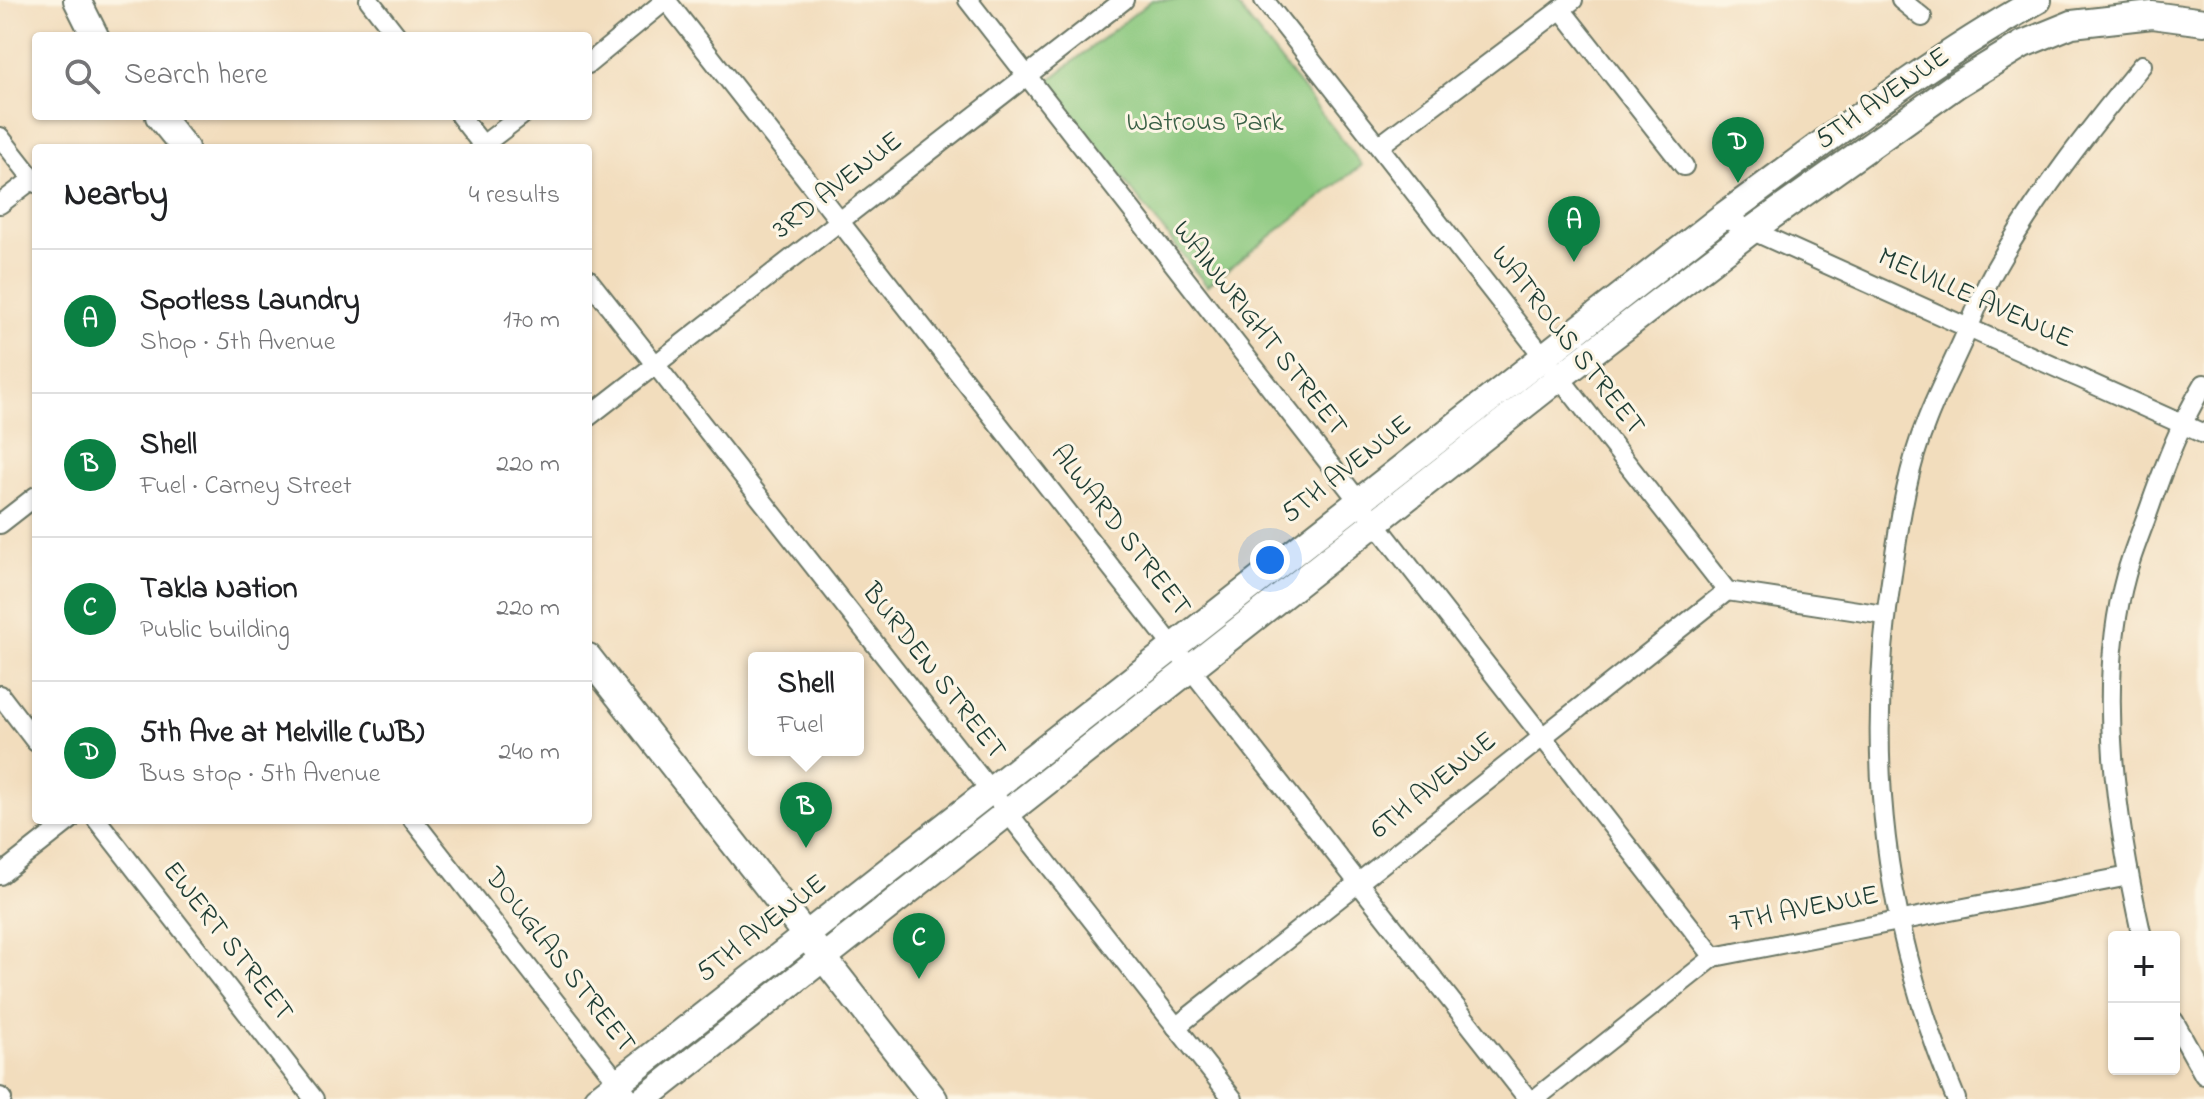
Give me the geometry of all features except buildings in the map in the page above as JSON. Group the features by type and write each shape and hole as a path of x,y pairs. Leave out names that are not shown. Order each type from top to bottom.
{"main road":[{"path":"77,0 93,32"},
{"name":"5TH AVENUE","path":"1551,368 1722,217 1910,80 1984,30 2038,0"},
{"name":"5TH AVENUE","path":"597,1099 624,1091 806,935 1174,645 1366,512 1551,368 1956,85 2023,44 2072,24 2152,15 2204,22"},
{"path":"162,120 182,144"},
{"name":"5TH AVENUE","path":"644,1099 1192,667 1366,512"},
{"path":"592,662 934,1099"}],"street":[{"path":"369,0 394,32"},
{"path":"592,61 666,0"},
{"name":"ALWARD STREET","path":"666,0 1528,1099"},
{"name":"WAINWRIGHT STREET","path":"968,0 1714,957"},
{"name":"3RD AVENUE","path":"592,414 1124,0"},
{"name":"WATROUS STREET","path":"1264,0 1727,591"},
{"path":"1901,0 1922,17"},
{"path":"1379,146 1567,5 1684,166"},
{"path":"1956,1099 1912,978 1898,920 1880,801 1878,745 1884,615 1914,457 1926,421 1993,273 2065,159 2142,65"},
{"path":"463,120 480,144"},
{"path":"486,144 516,120"},
{"path":"0,137 32,178"},
{"path":"0,204 32,182"},
{"name":"MELVILLE AVENUE","path":"1722,217 2204,434"},
{"name":"BURDEN STREET","path":"592,284 1233,1099"},
{"path":"2141,931 2129,876 2114,753 2113,655 2126,576 2180,423 2204,384"},
{"path":"0,524 32,499"},
{"path":"1727,591 1884,615"},
{"name":"6TH AVENUE","path":"1176,1027 1727,591"},
{"path":"0,695 32,737"},
{"path":"0,875 65,824"},
{"name":"EWERT STREET","path":"100,824 314,1099"},
{"name":"DOUGLAS STREET","path":"416,824 624,1091"},
{"name":"7TH AVENUE","path":"1535,1099 1714,957 2129,876"},
{"path":"2180,1032 2204,1075"}],"green space":[{"name":"Watrous Park","path":"1152,0 1233,0 1362,165 1207,286 1047,82"}],"place":[{"name":"5th Ave at Melville (WB)","path":"1738,183"},
{"name":"Spotless Laundry","path":"1574,262"},
{"name":"Shell","path":"806,848"},
{"name":"Takla Nation","path":"919,979"}]}
